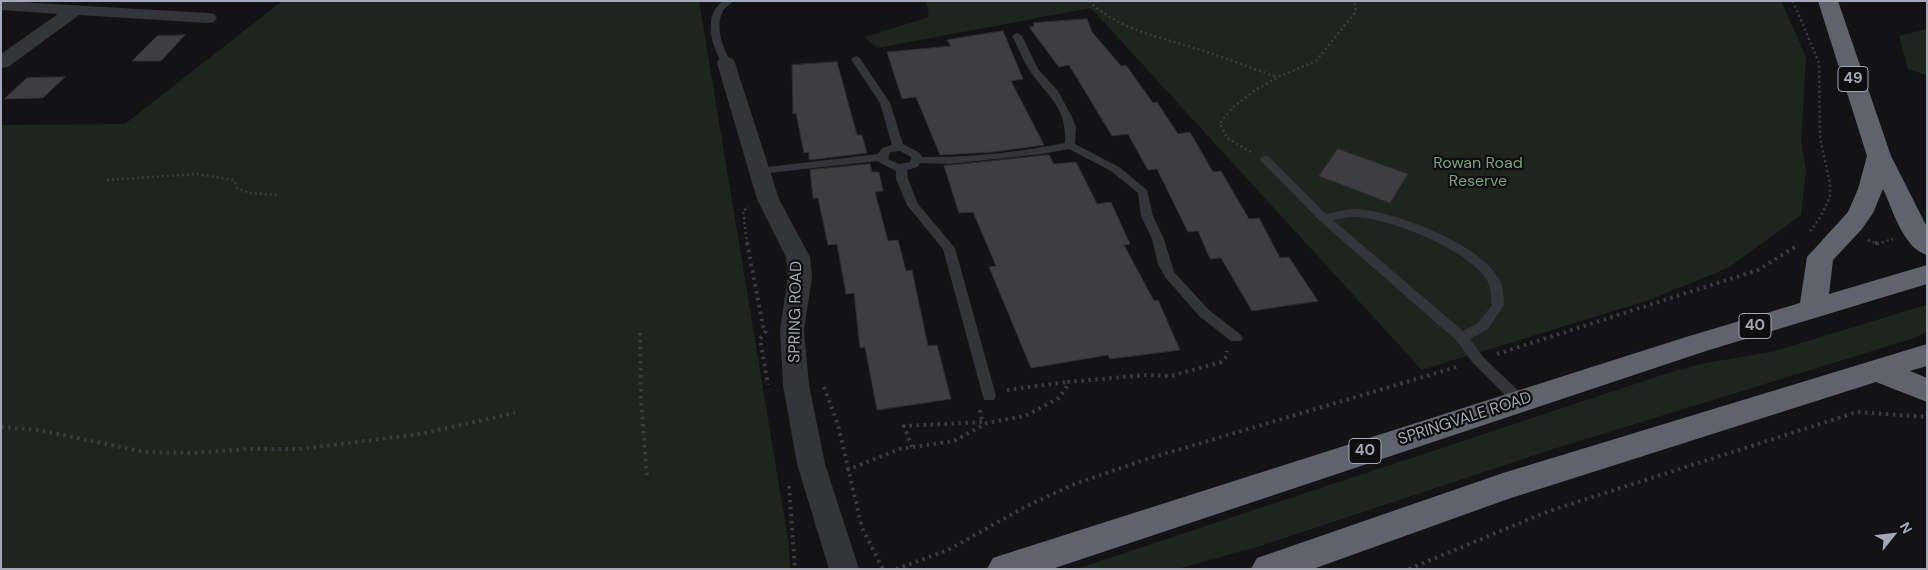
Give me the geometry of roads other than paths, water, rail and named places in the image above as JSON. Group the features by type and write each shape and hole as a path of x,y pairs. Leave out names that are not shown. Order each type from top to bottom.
{"highway":[{"name":"49","path":"1828,1 1878,156 1916,232 1927,246"},
{"path":"1814,308 1820,257 1838,241 1862,210 1871,190 1878,156"},
{"name":"SPRINGVALE ROAD","path":"1005,569 1520,401 1927,274"},
{"path":"1269,569 1503,488 1927,355"},
{"path":"1877,370 1927,390"}],"street":[{"path":"1,4 208,18"},
{"path":"1,64 76,9"},
{"name":"SPRING ROAD","path":"726,63 768,199 798,257 800,276 793,324 796,385 804,438 828,524 844,569"}],"lane":[{"path":"726,63 720,50 715,26 719,11 730,1"},
{"path":"1017,36 1034,70 1054,93 1067,117 1071,127 1070,145"},
{"path":"856,59 885,102 898,146"},
{"path":"917,160 949,161 1041,151 1070,145 1115,169 1143,192 1148,220 1160,243 1164,264 1169,274 1204,313 1236,338"},
{"path":"882,157 886,150 898,146 910,150 917,160"},
{"path":"882,157 888,165 901,169 914,165 917,160"},
{"path":"759,172 802,165 882,157"},
{"path":"1265,159 1324,218 1462,338 1478,360 1520,401"},
{"path":"901,169 902,179 913,205 949,248 971,337 988,395"},
{"path":"1324,218 1357,213 1396,220 1436,237 1469,258 1493,280 1498,305 1482,326 1462,338"}],"park label":[{"name":"Rowan Road Reserve","path":"1478,173"}]}
